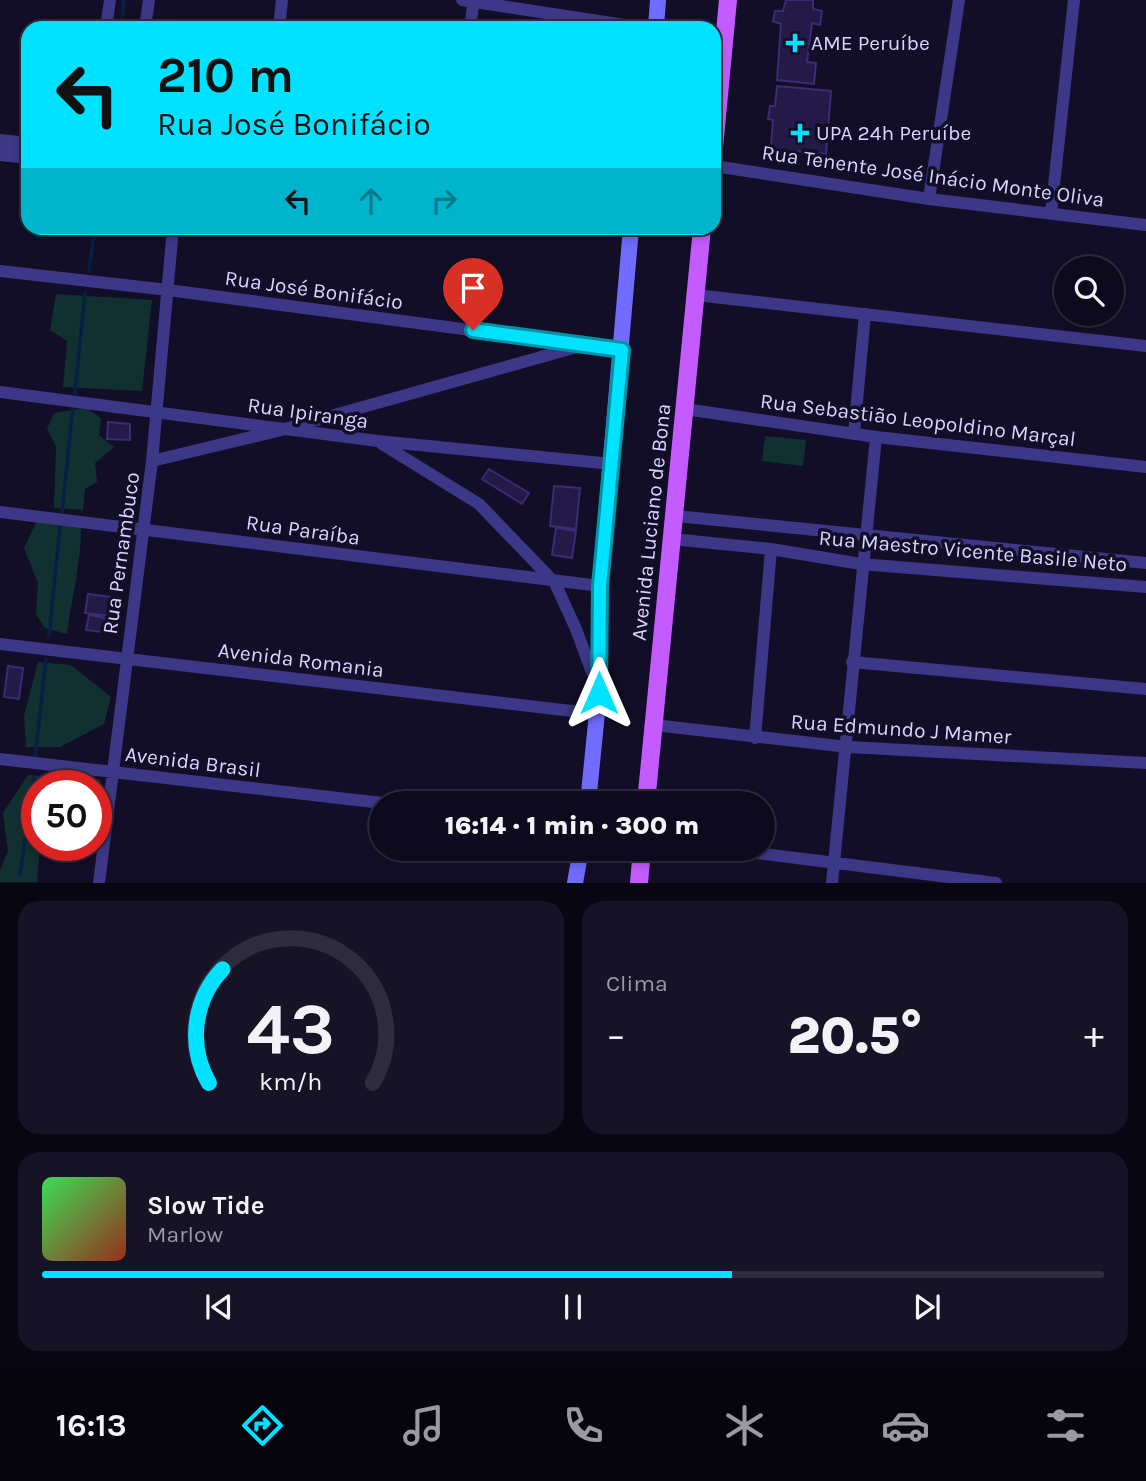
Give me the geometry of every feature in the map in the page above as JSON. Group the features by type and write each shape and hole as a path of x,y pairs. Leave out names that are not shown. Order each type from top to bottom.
{"main road":[{"path":"657,21 659,0"},
{"path":"721,74 728,0"},
{"path":"589,791 599,693 600,586 630,235"},
{"name":"Avenida Luciano de Bona","path":"647,791 702,235"},
{"path":"573,881 578,861"},
{"path":"639,883 641,861"}],"street":[{"path":"107,21 110,0"},
{"path":"146,21 149,0"},
{"path":"280,21 282,0"},
{"path":"929,199 959,0"},
{"path":"1051,213 1074,0"},
{"path":"470,21 470,1 599,21"},
{"path":"0,141 21,143"},
{"path":"0,154 21,157"},
{"name":"Rua Tenente José Inácio Monte Oliva","path":"721,167 929,199 1146,225"},
{"name":"Rua Pernambuco","path":"100,883 152,461 172,235"},
{"name":"Rua José Bonifácio","path":"0,271 168,290 622,350"},
{"path":"696,295 1146,346"},
{"path":"854,434 865,314"},
{"path":"152,461 281,430 584,345"},
{"name":"Rua Ipiranga","path":"0,392 156,410 281,430 612,464"},
{"name":"Rua Sebastião Leopoldino Marçal","path":"685,409 876,437 1146,467"},
{"path":"832,883 848,747 852,662 876,437"},
{"path":"378,441 479,505 503,526 555,583 576,629 599,693"},
{"name":"Rua Paraíba","path":"0,512 142,528 555,583 600,586"},
{"name":"Rua Maestro Vicente Basile Neto","path":"676,516 864,537 1146,563"},
{"name":"Rua Maestro Vicente Basile Neto","path":"672,540 771,549 861,564 1146,587"},
{"path":"755,738 771,549"},
{"name":"Avenida Romania","path":"0,644 597,714"},
{"path":"852,662 1146,689"},
{"name":"Rua Edmundo J Mamer","path":"654,725 848,747 1146,763"},
{"name":"Avenida Brasil","path":"0,759 369,802"},
{"path":"775,855 996,883"}],"green space":[{"path":"56,294 152,300 142,391 63,387 67,341 50,330"},
{"path":"86,408 101,418 99,435 114,447 95,463 97,482 85,489 83,510 54,508 56,447 47,429 54,413"},
{"path":"765,436 806,440 803,466 762,461"},
{"path":"37,521 81,527 78,567 67,634 45,628 36,614 38,583 24,548"},
{"path":"38,662 71,665 111,697 104,724 60,747 26,747 24,716"},
{"path":"21,786 21,861 39,861 37,882 0,882 0,870 8,851 3,813"}],"building":[{"name":"AME Peruíbe","path":"786,0 813,0 813,9 822,11 820,25 812,23 807,62 816,63 814,84 777,80 781,24 773,21 775,11 783,11"},
{"name":"UPA 24h Peruíbe","path":"777,86 831,91 826,154 796,151 795,159 781,157 781,149 771,147 773,120 768,119 770,106 775,106"},
{"path":"108,422 130,424 130,440 107,439"},
{"path":"489,469 529,493 522,504 482,479"},
{"path":"554,486 580,488 576,529 550,526"},
{"path":"556,528 576,531 572,558 552,555"},
{"path":"88,594 112,597 109,616 85,613"},
{"path":"89,615 112,619 110,633 86,630"},
{"path":"8,666 23,668 19,699 4,697"}],"waterway":[{"path":"122,21 124,0"},
{"path":"89,271 94,235"},
{"path":"75,393 85,293"},
{"path":"62,512 73,406"},
{"path":"49,636 60,527"},
{"path":"35,758 46,659"},
{"path":"20,875 22,861"}],"place":[{"name":"AME Peruíbe","path":"795,43"},
{"name":"UPA 24h Peruíbe","path":"800,133"}],"route":[{"path":"473,330 622,350 600,586 599,693"}]}
